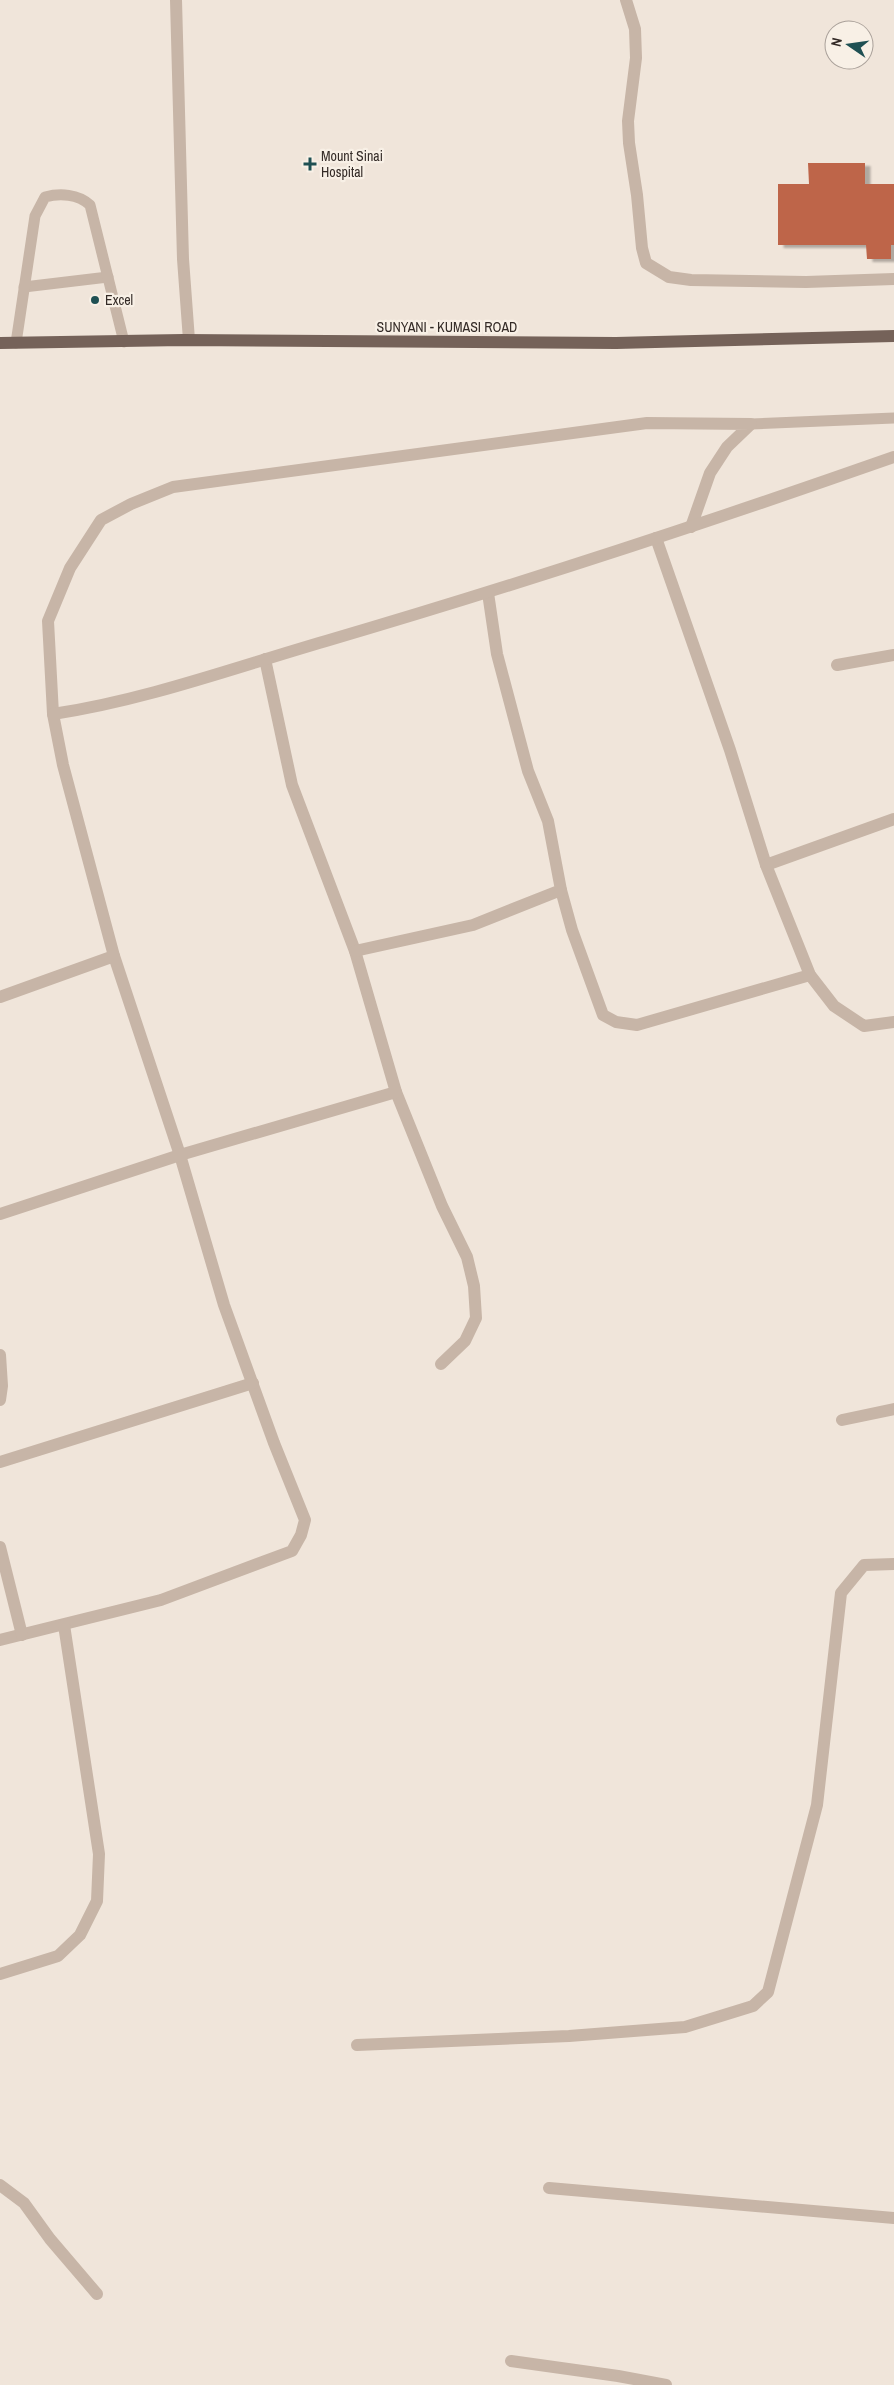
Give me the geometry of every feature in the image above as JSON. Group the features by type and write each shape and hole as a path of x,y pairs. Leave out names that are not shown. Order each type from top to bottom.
{"main road":[{"name":"SUNYANI - KUMASI ROAD","path":"0,342 189,340 616,343 894,336"}],"street":[{"path":"176,0 182,249 189,340"},
{"path":"626,0 635,29 636,58 628,121 629,143 642,248 646,263 670,277 691,280 806,282 894,279"},
{"path":"0,1640 161,1600 292,1551 301,1535 305,1520 224,1305 180,1155 114,956 63,765 53,714 48,620 70,568 101,520 131,504 173,487 637,425 673,422 751,424"},
{"path":"691,527 710,473 727,447 751,424"},
{"path":"53,714 82,709 197,680 488,593 691,527 894,457"},
{"path":"656,538 730,750 766,864 810,975 834,1006 864,1026 894,1022"},
{"path":"488,593 497,654 528,771 548,821 561,890 572,930 603,1015 616,1022 637,1025 810,975"},
{"path":"837,665 894,656"},
{"path":"265,659 292,785 355,952 396,1092 442,1206 466,1257 474,1286 476,1318 465,1341 441,1364"},
{"path":"766,864 894,819"},
{"path":"355,952 473,925 561,890"},
{"path":"0,997 114,956"},
{"path":"0,1214 180,1155 396,1092"},
{"path":"0,1355 2,1386 0,1400"},
{"path":"0,1462 253,1384"},
{"path":"842,1420 894,1408"},
{"path":"0,1547 22,1635"},
{"path":"357,2045 569,2036 685,2027 753,2006 768,1992 817,1805 841,1593 864,1565 894,1564"},
{"path":"0,1974 58,1956 80,1935 96,1901 99,1854 64,1625"},
{"path":"0,2185 24,2203 50,2239 97,2294"},
{"path":"549,2188 894,2218"},
{"path":"511,2361 618,2376 666,2385"}],"lane":[{"path":"16,343 35,216 45,197 50,196 72,196 83,199 90,205 124,342"},
{"path":"24,287 108,277"},
{"path":"751,424 894,418"}],"building":[{"path":"808,163 865,163 865,184 894,184 894,245 891,245 891,259 867,259 866,245 778,245 778,184 809,184"}],"place":[{"name":"Mount Sinai Hospital","path":"310,164"},
{"name":"Excel","path":"95,300"}]}
